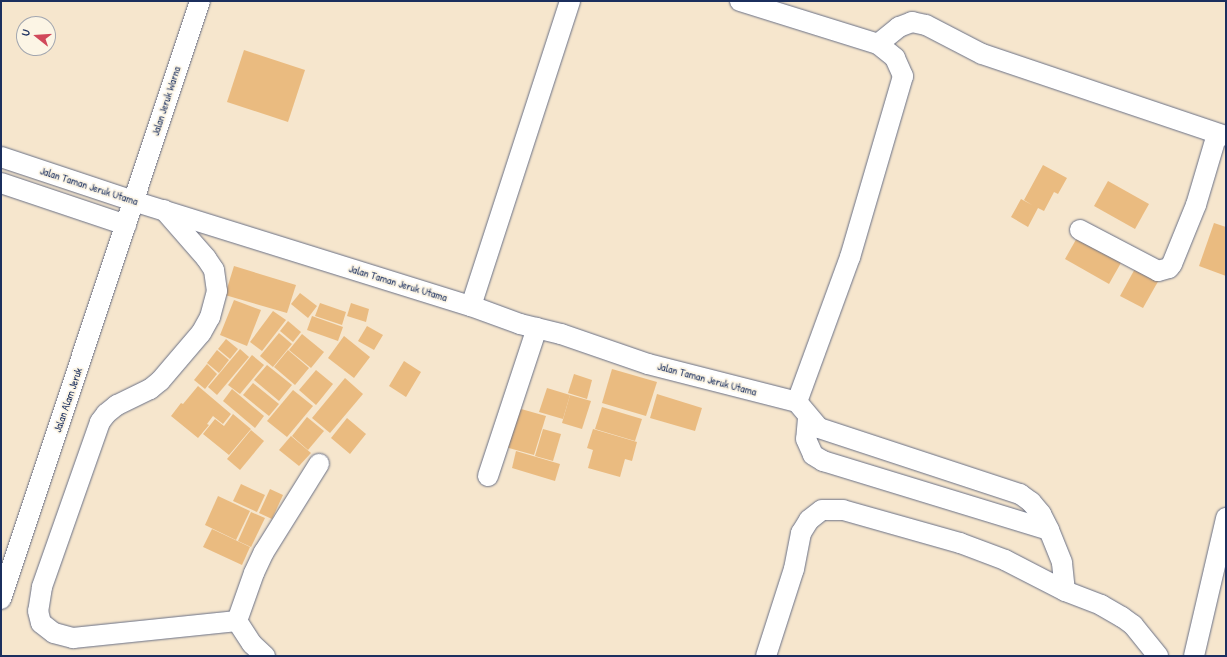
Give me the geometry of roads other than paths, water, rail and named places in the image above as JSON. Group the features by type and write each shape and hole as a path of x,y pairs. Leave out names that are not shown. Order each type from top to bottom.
{"street":[{"name":"Jalan Jeruk Warna","path":"133,201 200,1"},
{"path":"471,306 570,1"},
{"path":"740,1 878,44 896,58 903,76 850,256 802,410 806,439 813,455 823,461 1049,530"},
{"path":"878,44 899,27 912,22 926,25 982,54 1222,135 1196,205 1169,268 1158,271 1080,230"},
{"name":"Jalan Taman Jeruk Utama","path":"1,157 133,201 471,306 520,324 561,334 648,364 802,410 819,428 1020,494 1041,514 1049,530 1062,562 1065,591"},
{"path":"1,184 126,225"},
{"name":"Jalan Alam Jeruk","path":"1,599 133,201"},
{"path":"164,210 206,258 214,270 217,291 210,317 201,333 160,381 150,388 117,405 106,414 100,422 42,587 38,611 41,623 54,633 73,638 237,621"},
{"path":"488,476 537,328"},
{"path":"237,621 254,573 264,552 319,464"},
{"path":"766,656 794,569 801,534 809,520 822,510 843,510 960,544 1005,560 1065,591 1101,605 1122,617 1133,625 1158,656"},
{"path":"1194,656 1226,518"},
{"path":"237,621 252,644 265,656"}]}
